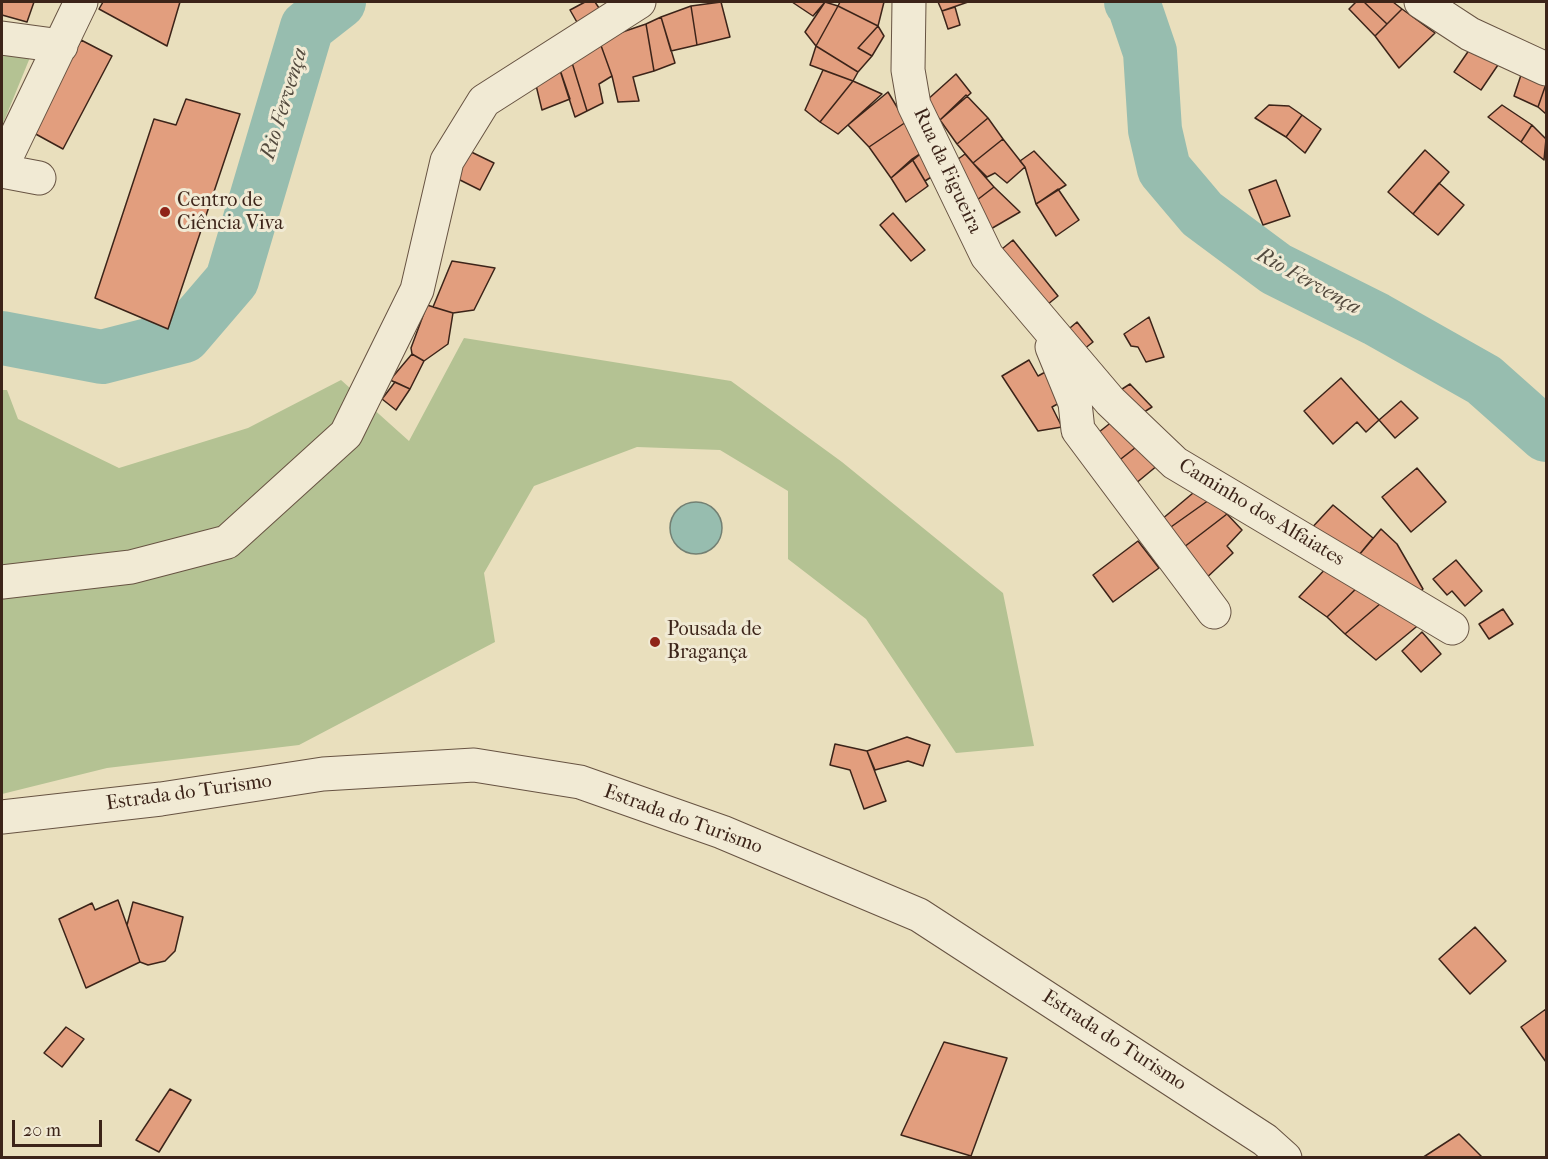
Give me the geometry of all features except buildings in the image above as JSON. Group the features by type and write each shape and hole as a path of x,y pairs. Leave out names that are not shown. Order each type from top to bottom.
{"street":[{"path":"39,178 2,168 81,2"},
{"path":"2,582 132,567 226,542 346,434 417,290 447,161 484,101 639,2"},
{"name":"Rua da Figueira","path":"909,2 908,70 914,105 987,256 1041,320"},
{"path":"1421,2 1470,34 1546,69"},
{"path":"2,38 61,46"},
{"path":"1041,320 1076,403 1078,430 1214,612"},
{"name":"Caminho dos Alfaiates","path":"1041,320 1110,401 1175,463 1452,628"},
{"name":"Estrada do Turismo","path":"2,817 161,799 322,774 474,765 580,782 722,832 919,915 1118,1042 1265,1140 1284,1158"}],"shaded area":[{"path":"2,51 31,55 2,126"},
{"path":"464,338 731,381 842,462 1003,593 1034,746 956,753 866,619 788,559 788,491 720,450 637,447 534,486 484,573 495,642 299,745 107,768 2,794 2,390 7,390 18,419 119,468 248,428 341,380 409,441"},
{"path":"691,502 701,502 715,509 722,528 715,547 701,554 691,554 681,550 674,543 670,533 670,523 674,513 681,506"}],"waterway":[{"name":"Rio Fervença","path":"2,338 102,357 184,336 232,280 307,27 339,2"},
{"name":"Rio Fervença","path":"1131,2 1150,52 1155,130 1164,169 1202,214 1276,269 1376,319 1484,380 1546,435"}],"place":[{"name":"Centro de Ciência Viva","path":"165,212"},
{"name":"Pousada de Bragança","path":"655,642"}]}
